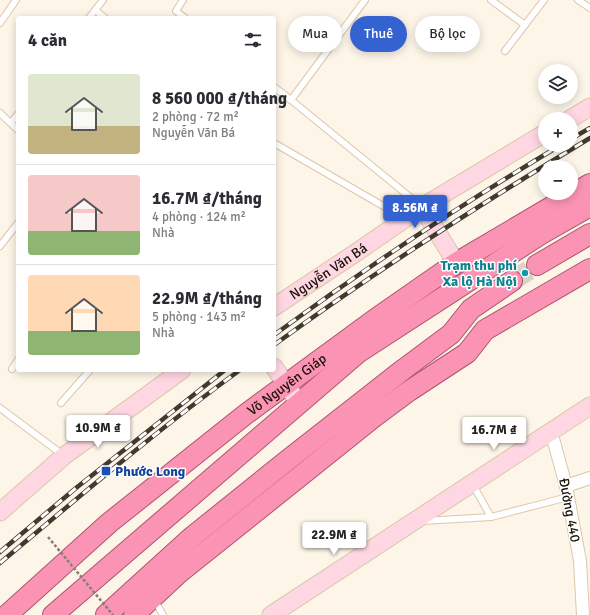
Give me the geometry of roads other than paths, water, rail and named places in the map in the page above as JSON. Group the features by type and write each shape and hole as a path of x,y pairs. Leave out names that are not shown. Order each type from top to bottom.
{"highway":[{"name":"Võ Nguyên Giáp","path":"7,615 109,523 286,384 456,263 590,184"},
{"name":"Võ Nguyên Giáp","path":"53,615 359,352 541,234 590,206"},
{"path":"537,265 590,234"},
{"path":"134,615 179,573 374,417 467,353 485,330 590,269"},
{"path":"106,615 192,537 288,458 451,334 471,309 512,281"},
{"path":"359,352 374,320"},
{"path":"451,334 485,330"},
{"path":"246,414 299,403"}],"main road":[{"path":"578,115 590,108"},
{"name":"Nguyễn Văn Bá","path":"276,305 422,207 538,137"},
{"path":"422,207 456,263"},
{"path":"276,370 299,403"},
{"path":"0,512 64,456 179,372"},
{"path":"271,615 590,406"}],"street":[{"name":"Đường 440","path":"551,431 567,491 580,561 583,615"},
{"path":"567,491 590,478"}],"lane":[{"path":"0,23 16,0"},
{"path":"90,16 103,0"},
{"path":"182,16 176,11 184,0"},
{"path":"291,100 365,0"},
{"path":"491,0 525,25"},
{"path":"505,51 544,0"},
{"path":"578,0 590,8"},
{"path":"95,10 102,16"},
{"path":"276,89 422,207"},
{"path":"0,113 16,128"},
{"path":"11,124 16,117"},
{"path":"276,143 405,218"},
{"path":"0,246 16,226"},
{"path":"12,369 16,363"},
{"path":"62,403 88,372"},
{"path":"0,408 64,456"},
{"path":"472,483 491,516"},
{"path":"413,522 491,516 567,491"},
{"path":"153,598 163,615"}],"tunnel":[{"path":"512,281 537,265"}],"railway":[{"path":"578,135 590,128"},
{"path":"276,344 430,238 509,187 590,138"},
{"path":"276,334 416,236 550,152"},
{"path":"0,552 76,488 222,372"},
{"path":"0,563 148,440 237,372"}],"place":[{"name":"Trạm thu phí Xa lộ Hà Nội","path":"525,273"},
{"name":"Phước Long","path":"106,471"}]}
